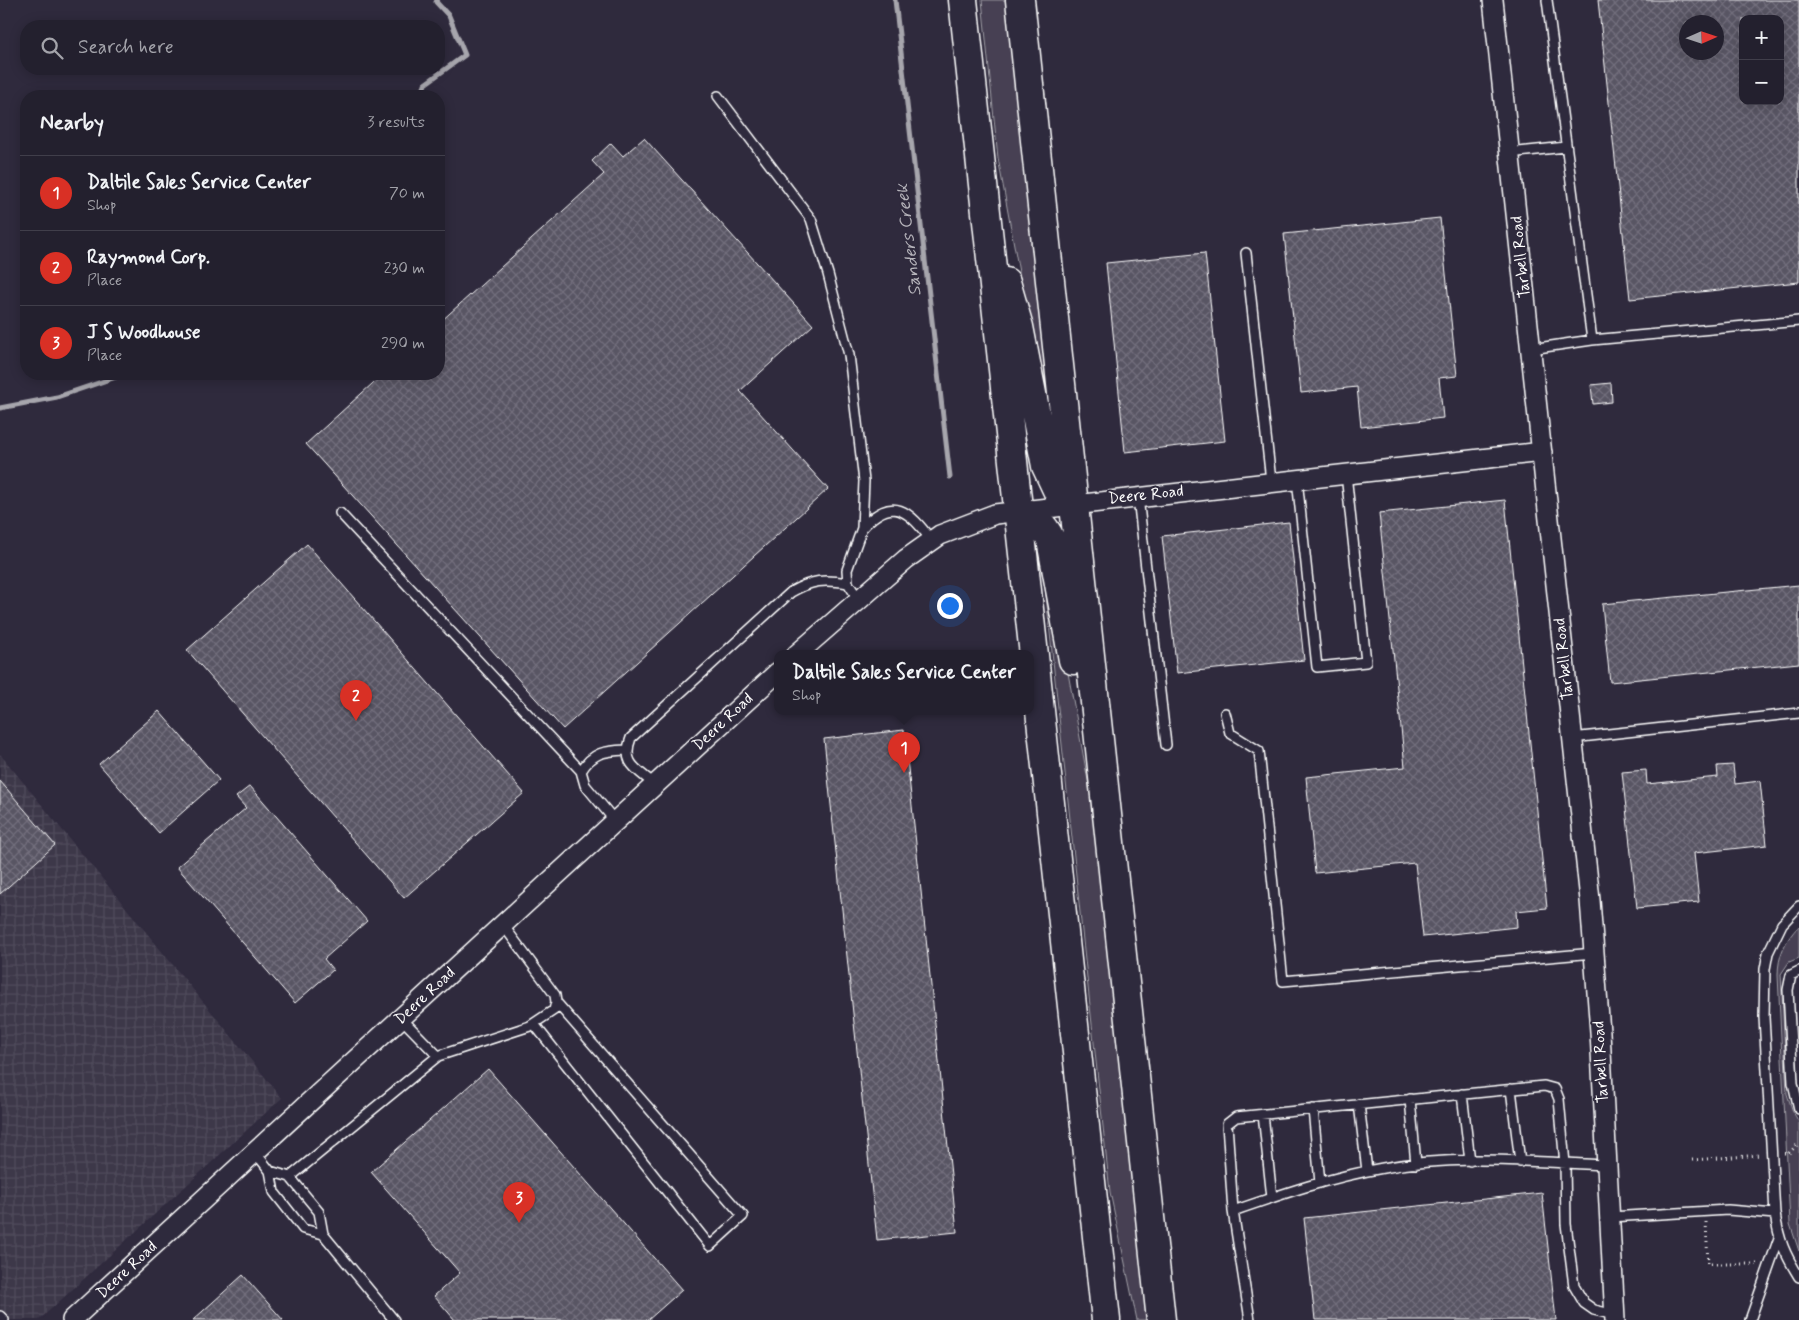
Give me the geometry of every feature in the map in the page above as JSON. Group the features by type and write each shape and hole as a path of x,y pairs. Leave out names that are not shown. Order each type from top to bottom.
{"main road":[{"path":"963,0 1033,650"},
{"path":"1020,0 1162,1320"},
{"path":"986,209 1019,327 1046,466 1060,496 1073,503"},
{"path":"1018,509 1038,520 1047,530 1051,540 1073,663 1104,790"},
{"path":"1034,658 1106,1320"},
{"path":"1091,1187 1126,1320"}],"street":[{"name":"Tarbell Road","path":"1493,0 1594,953 1615,1318"},
{"name":"Deere Road","path":"802,650 906,559 932,541 962,525 994,514 1018,509 1542,452"},
{"name":"Deere Road","path":"72,1320 774,676"}],"lane":[{"path":"1547,0 1592,340"},
{"path":"718,96 811,219 849,355 864,481 862,528 847,570 848,583 859,600"},
{"path":"1509,153 1566,147"},
{"path":"1246,253 1271,481"},
{"path":"1531,349 1592,340 1799,321"},
{"path":"1297,479 1318,668 1366,662 1346,474"},
{"path":"1138,496 1166,745"},
{"path":"862,528 875,514 888,510 899,510 914,518 932,541"},
{"path":"340,512 581,771 585,785 615,821"},
{"path":"655,785 630,764 626,750 631,738 790,592 808,582 831,580 848,583"},
{"path":"1572,738 1799,712"},
{"path":"1225,713 1230,733 1259,751 1283,981 1594,953"},
{"path":"581,771 588,758 607,751 626,750"},
{"path":"1799,906 1782,924 1768,952 1765,969 1764,1017 1775,1214 1779,1238 1784,1252 1799,1277"},
{"path":"290,1177 438,1056 534,1024 554,1010 555,995 503,925"},
{"path":"1799,971 1791,975 1788,990 1793,1083 1799,1109"},
{"path":"534,1024 710,1246 743,1216 556,1002"},
{"path":"401,1018 438,1056"},
{"path":"1250,1320 1233,1211 1227,1124 1236,1117 1544,1086 1555,1089 1559,1099 1565,1164 1566,1224 1574,1286 1584,1303 1594,1310 1615,1318"},
{"path":"1510,1089 1520,1162"},
{"path":"1462,1094 1470,1161"},
{"path":"1410,1099 1416,1164"},
{"path":"1359,1104 1367,1171"},
{"path":"1313,1109 1320,1183"},
{"path":"1263,1114 1272,1198"},
{"path":"255,1152 270,1171 274,1192 303,1229 323,1234"},
{"path":"1233,1211 1320,1183 1367,1171 1416,1164 1470,1161 1607,1165"},
{"path":"270,1171 290,1177 319,1212 323,1234 394,1320"},
{"path":"1610,1217 1728,1210 1775,1214"},
{"path":"1750,1320 1779,1238"},
{"path":"0,1316 4,1320"}],"path":[{"path":"1692,1160 1789,1153 1799,1143"},
{"path":"1706,1211 1708,1264 1770,1264"}],"shaded area":[{"path":"982,0 1008,0 1057,457 1053,457 998,158"},
{"path":"1041,549 1045,549 1099,840 1150,1320 1137,1320 1110,1192"},
{"path":"0,754 282,1098 39,1320 0,1320"},
{"path":"1799,926 1799,958 1789,962 1781,974 1787,1094 1793,1112 1799,1122 1799,1251 1790,1224 1778,975 1779,961 1783,949"}],"building":[{"path":"1598,0 1799,0 1799,282 1630,299"},
{"path":"644,138 813,325 740,391 828,489 563,729 306,444 376,380 445,380 445,318 604,174 592,161 611,143 623,156"},
{"path":"1440,218 1457,376 1439,378 1443,418 1361,427 1357,387 1301,393 1284,234"},
{"path":"1205,253 1225,441 1125,452 1106,263"},
{"path":"1611,383 1612,402 1593,404 1591,385"},
{"path":"1505,500 1547,908 1516,911 1517,927 1423,937 1415,863 1315,873 1306,777 1405,767 1379,513"},
{"path":"1289,522 1304,660 1177,673 1162,536"},
{"path":"307,544 524,793 404,898 187,650"},
{"path":"1799,585 1799,663 1610,682 1602,604"},
{"path":"159,711 219,780 159,833 99,764"},
{"path":"904,730 957,1232 877,1240 824,739"},
{"path":"1733,765 1735,784 1760,781 1767,845 1694,853 1699,902 1637,908 1622,772 1646,770 1647,784 1718,777 1717,766"},
{"path":"0,781 55,845 0,894"},
{"path":"250,786 367,921 324,959 333,970 295,1003 177,867 246,808 236,797"},
{"path":"488,1069 682,1290 648,1320 455,1320 434,1296 460,1273 371,1172"},
{"path":"1542,1193 1556,1320 1315,1320 1304,1218"},
{"path":"243,1275 283,1320 193,1320"}],"waterway":[{"path":"437,0 436,2 449,16 465,55 445,70"},
{"name":"Sanders Creek","path":"895,0 950,477"},
{"path":"423,90 425,84 437,75"},
{"path":"0,408 57,397 107,380"}],"place":[{"name":"Raymond Corp.","path":"356,721"},
{"name":"Daltile Sales Service Center","path":"904,773"},
{"name":"J S Woodhouse","path":"519,1223"}]}
